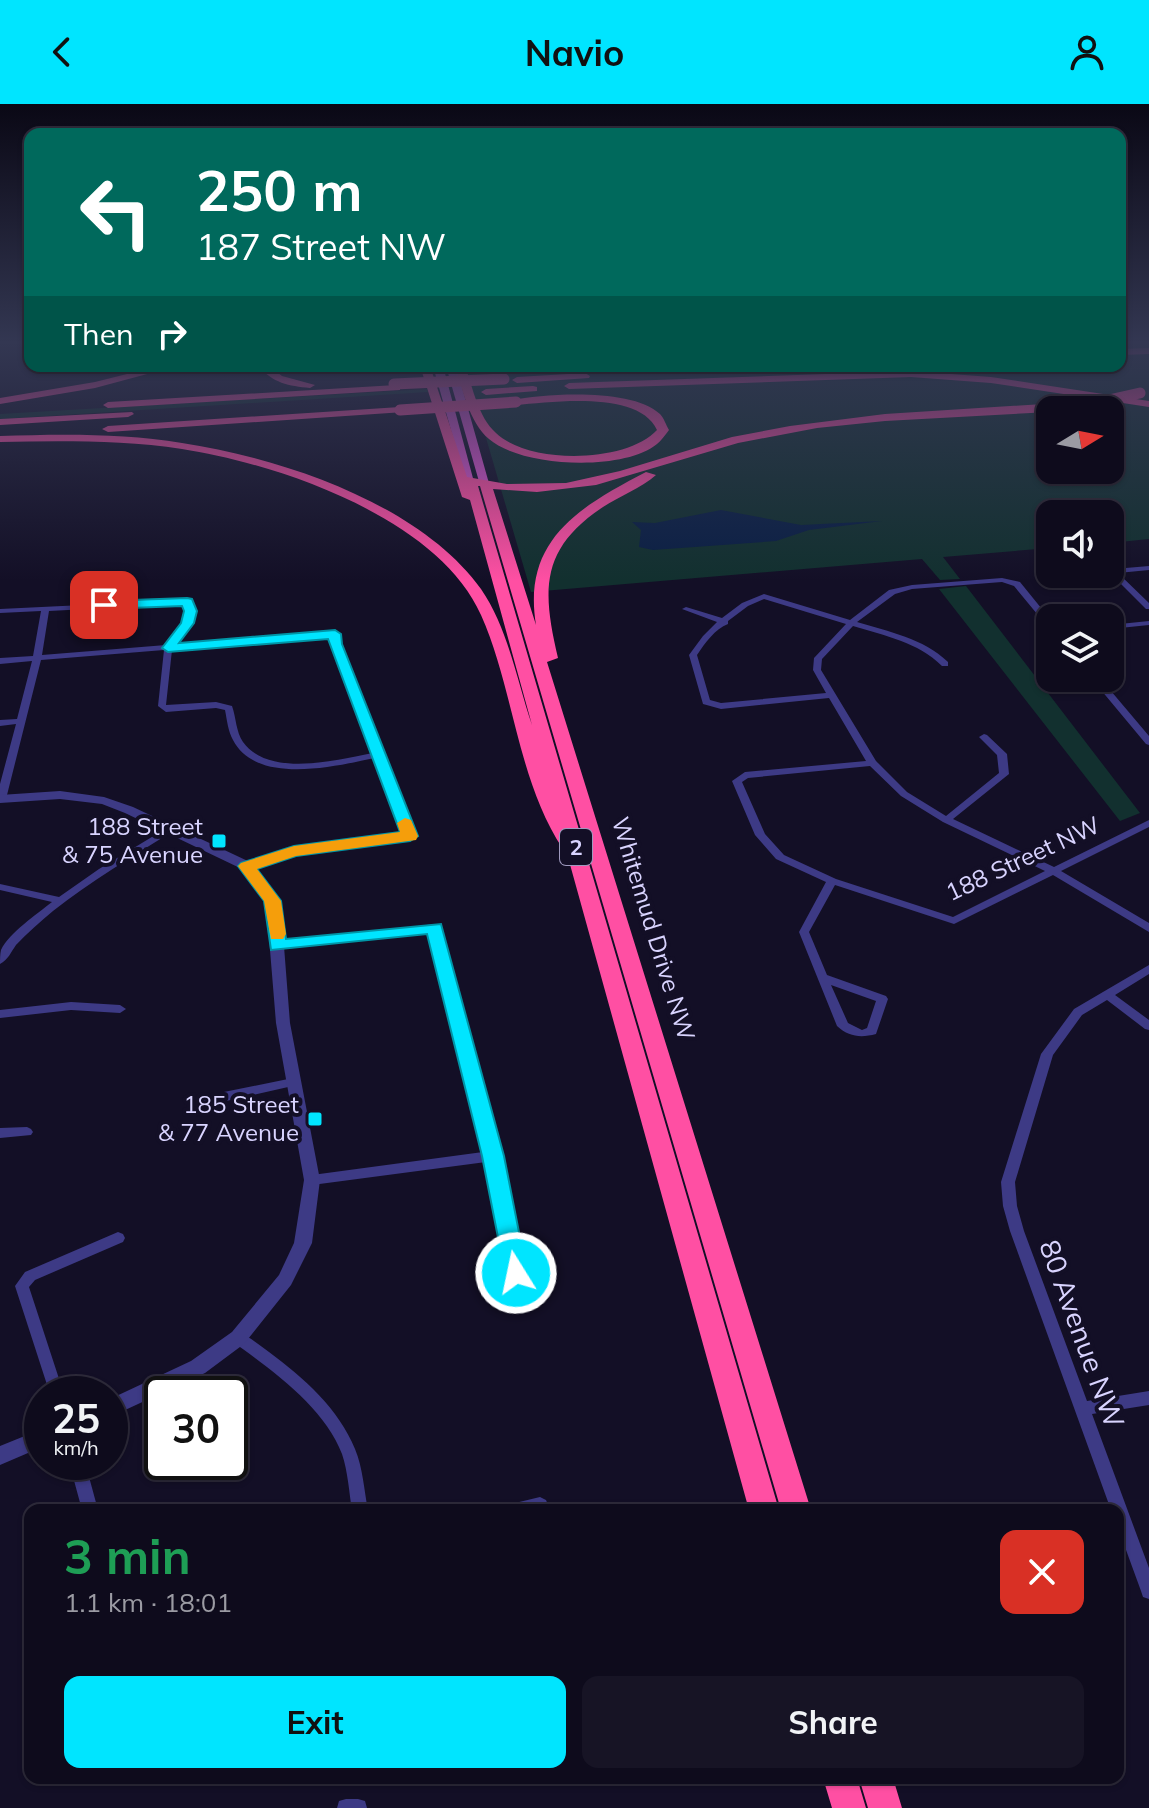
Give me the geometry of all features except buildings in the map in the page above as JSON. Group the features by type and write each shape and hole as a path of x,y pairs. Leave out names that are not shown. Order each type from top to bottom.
{"highway":[{"path":"0,437 137,423"},
{"path":"443,423 471,508 488,540"},
{"name":"Whitemud Drive NW","path":"454,423 762,1504"},
{"name":"Whitemud Drive NW","path":"468,423 794,1504"},
{"path":"483,423 493,437 515,450 562,458 612,456 650,444 663,430 660,423"},
{"path":"470,480 516,488 590,482 648,468 711,447 834,423"},
{"path":"569,763 541,607 540,583 550,553 563,534 581,517 644,479 701,453 770,433"},
{"path":"0,437 127,440 209,451 277,470 327,489 390,517 418,535 463,576 489,617 554,821 582,866"},
{"path":"842,1784 849,1808"},
{"path":"878,1784 885,1808"}],"street":[{"path":"1124,569 1149,568"},
{"path":"1036,607 1017,584 1002,580 892,592 852,622 818,658 817,670 872,763 904,794 946,820 1054,871 1149,928"},
{"path":"1124,583 1149,607"},
{"path":"832,695 721,706 706,702 693,655 703,639 753,599 764,596 914,642 933,652 945,664"},
{"path":"0,611 187,602 191,611 187,623 168,648 162,706 166,709 216,705 229,708 241,746 251,755 282,765 317,765 378,755"},
{"path":"46,608 37,658 0,799 60,795 104,801 247,866 273,901 283,1023 312,1180 308,1220 295,1262 264,1309 238,1338 198,1367 128,1400"},
{"path":"686,609 725,622"},
{"path":"1124,626 1149,623"},
{"path":"0,661 335,634 410,836 294,851 247,866"},
{"path":"1107,692 1149,742"},
{"path":"0,723 21,721"},
{"path":"946,820 1004,774 1002,754 984,737"},
{"name":"188 Street NW","path":"872,763 745,775 737,781 760,835 780,857 832,881 954,921 1149,823"},
{"path":"0,960 23,931 62,901 170,829"},
{"path":"822,977 882,999 872,1031 861,1034 843,1026 822,977 804,932 832,881"},
{"path":"0,887 62,901"},
{"path":"277,946 435,928 493,1156 516,1273 504,1302"},
{"path":"1149,969 1107,994 1149,1026"},
{"name":"80 Avenue NW","path":"1107,994 1078,1012 1047,1054 1008,1182 1017,1231 1117,1504"},
{"path":"0,1014 71,1006 120,1009"},
{"path":"204,1101 293,1082"},
{"path":"0,1133 27,1132"},
{"path":"312,1180 493,1156"},
{"path":"51,1376 22,1286 30,1276 118,1238"},
{"path":"238,1338 283,1369 329,1421 347,1449 359,1504"},
{"path":"1083,1409 1149,1398"},
{"path":"0,1456 24,1446"},
{"path":"82,1480 88,1504"},
{"name":"80 Avenue NW","path":"1124,1522 1149,1591"},
{"path":"346,1808 358,1808"}],"green space":[{"path":"482,423 1036,423 1036,484 1124,484 1124,423 1149,423 1149,539 1124,542 1124,500 1036,500 1036,549 943,557 960,579 940,580 922,559 531,592"},
{"path":"966,586 1036,677 1036,692 1047,692 1140,813 1120,821 939,589"}],"water":[{"path":"721,510 801,525 882,521 809,530 776,541 653,550 639,547 641,530 632,522 655,523"}],"slow traffic":[{"path":"277,934 273,901 247,866 294,851 410,836 405,823"}],"place":[{"name":"188 Street & 75 Avenue","path":"219,841"},
{"name":"185 Street & 77 Avenue","path":"315,1119"}],"route":[{"path":"104,605 187,602 191,611 187,623 168,648 335,634 336,644 410,836 294,851 247,866 273,901 277,946 435,928 493,1156 516,1273"}]}
